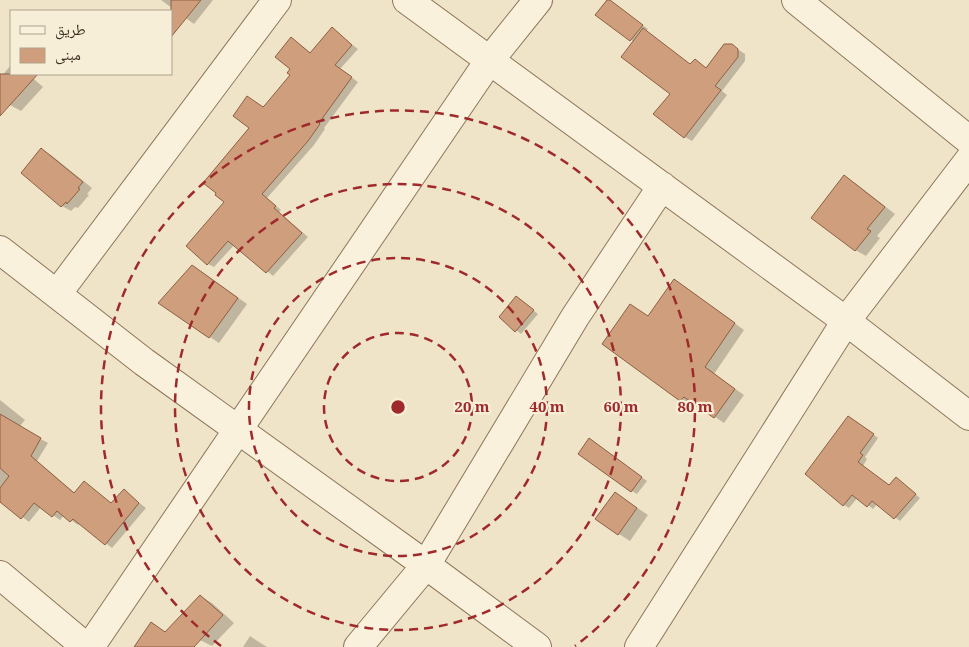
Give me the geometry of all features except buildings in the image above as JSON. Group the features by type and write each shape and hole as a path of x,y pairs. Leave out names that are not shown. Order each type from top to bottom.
{"street":[{"path":"57,294 278,0"},
{"path":"407,0 846,321 969,416"},
{"path":"0,575 88,647 239,430 489,61 538,0"},
{"path":"812,5 969,140"},
{"path":"639,647 846,321 969,160"},
{"path":"358,647 426,565 575,317 662,186"},
{"path":"0,250 144,362 537,647"}]}
